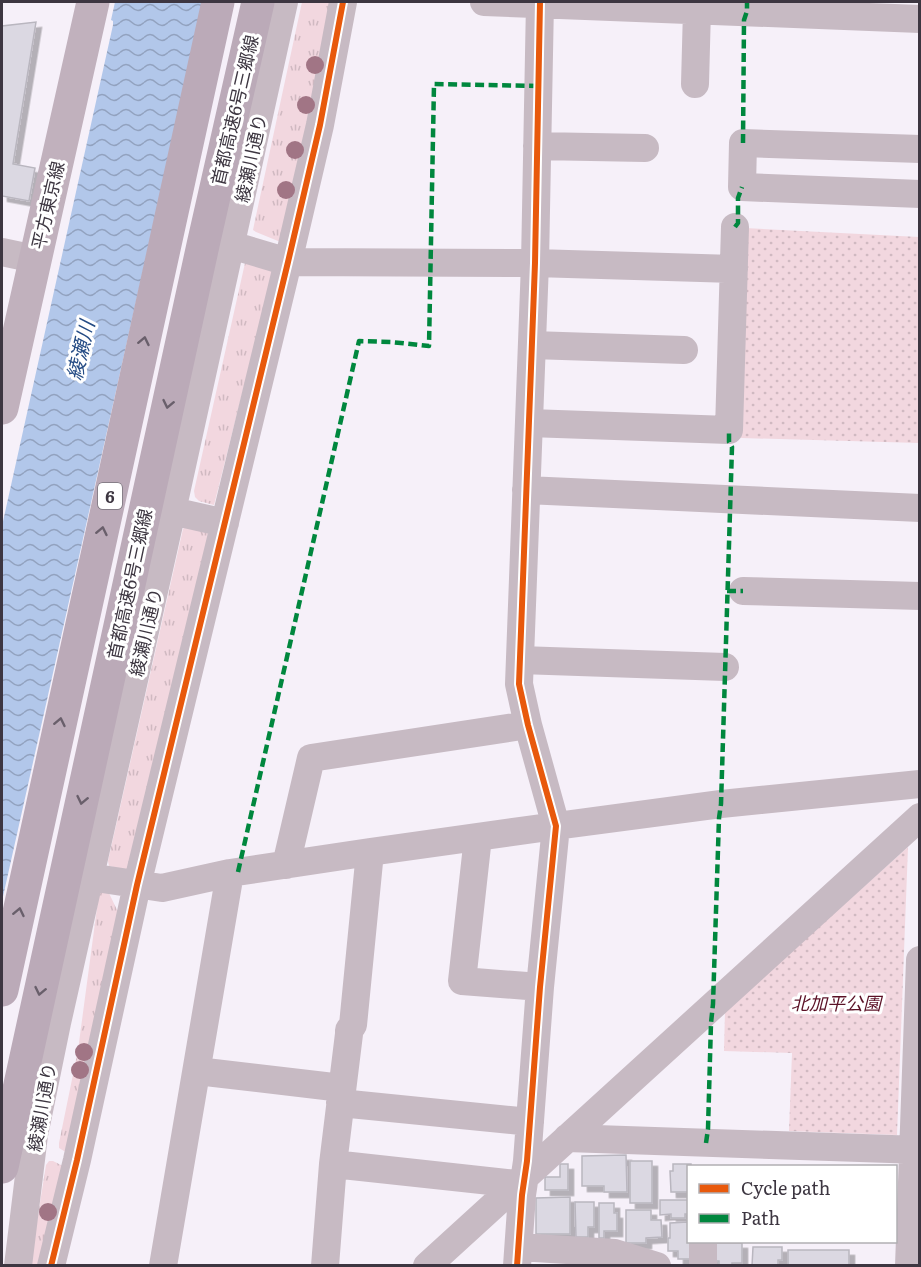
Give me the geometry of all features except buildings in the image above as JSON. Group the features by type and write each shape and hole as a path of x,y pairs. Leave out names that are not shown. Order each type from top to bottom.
{"highway":[{"name":"首都高速6号三郷線","path":"2,990 218,2"},
{"name":"首都高速6号三郷線","path":"2,1167 258,2"}],"main road":[{"name":"平方東京線","path":"2,408 92,2"}],"street":[{"name":"綾瀬川通り","path":"18,1266 34,1135 89,877 284,2"},
{"path":"51,1266 77,1160 137,885 320,125 343,2"},
{"path":"484,2 920,19"},
{"path":"540,3 535,263 519,684 556,826 540,987 527,1161 521,1180 518,1256 615,1253 657,1266"},
{"path":"695,84 697,9"},
{"path":"920,149 743,143 742,188 920,194"},
{"path":"537,146 645,148"},
{"path":"529,423 729,430 735,227"},
{"path":"231,245 288,262 535,263 734,269"},
{"path":"2,252 35,259"},
{"path":"532,345 684,350"},
{"path":"526,489 920,508"},
{"path":"172,511 225,523"},
{"path":"743,591 920,596"},
{"path":"520,660 725,667"},
{"path":"286,865 311,758 528,725"},
{"path":"89,877 162,888 230,873 556,826 721,804 920,784"},
{"path":"427,1266 920,817"},
{"path":"478,837 462,981 540,987"},
{"path":"325,1266 333,1164 349,1030 353,1025 370,852"},
{"path":"163,1266 230,873"},
{"path":"909,1266 916,1150 920,960"},
{"path":"197,1071 341,1096 530,1122"},
{"path":"567,1138 706,1155 916,1150"},
{"path":"333,1164 521,1180"},
{"path":"703,1243 703,1266"}],"green space":[{"path":"302,2 332,4 282,241 278,241 253,230"},
{"path":"745,228 919,237 919,443 741,438"},
{"path":"245,263 273,271 214,505 199,501 194,491"},
{"path":"186,525 209,530 132,871 109,866 108,861 183,529"},
{"name":"北加平公園","path":"908,847 897,1135 789,1131 792,1053 724,1051 725,1011"},
{"path":"107,889 119,914 68,1150 64,1151 59,1148 59,1143 78,1050 99,893"},
{"path":"49,1161 63,1166 38,1265 30,1266 46,1165"}],"water":[{"name":"綾瀬川","path":"115,2 203,2 2,901 2,526 113,25 111,20"}],"marked path":[{"path":"743,143 744,20 747,2"},
{"path":"238,872 359,341 429,346 434,84 538,86"},
{"path":"735,227 738,223 738,198 742,187"},
{"path":"706,1143 721,804 732,447 729,442 729,430"},
{"path":"727,591 743,591"}],"cycle path":[{"path":"51,1266 77,1160 137,885 320,125 343,2"},
{"path":"517,1266 556,826 519,684 535,263 540,2"}]}
